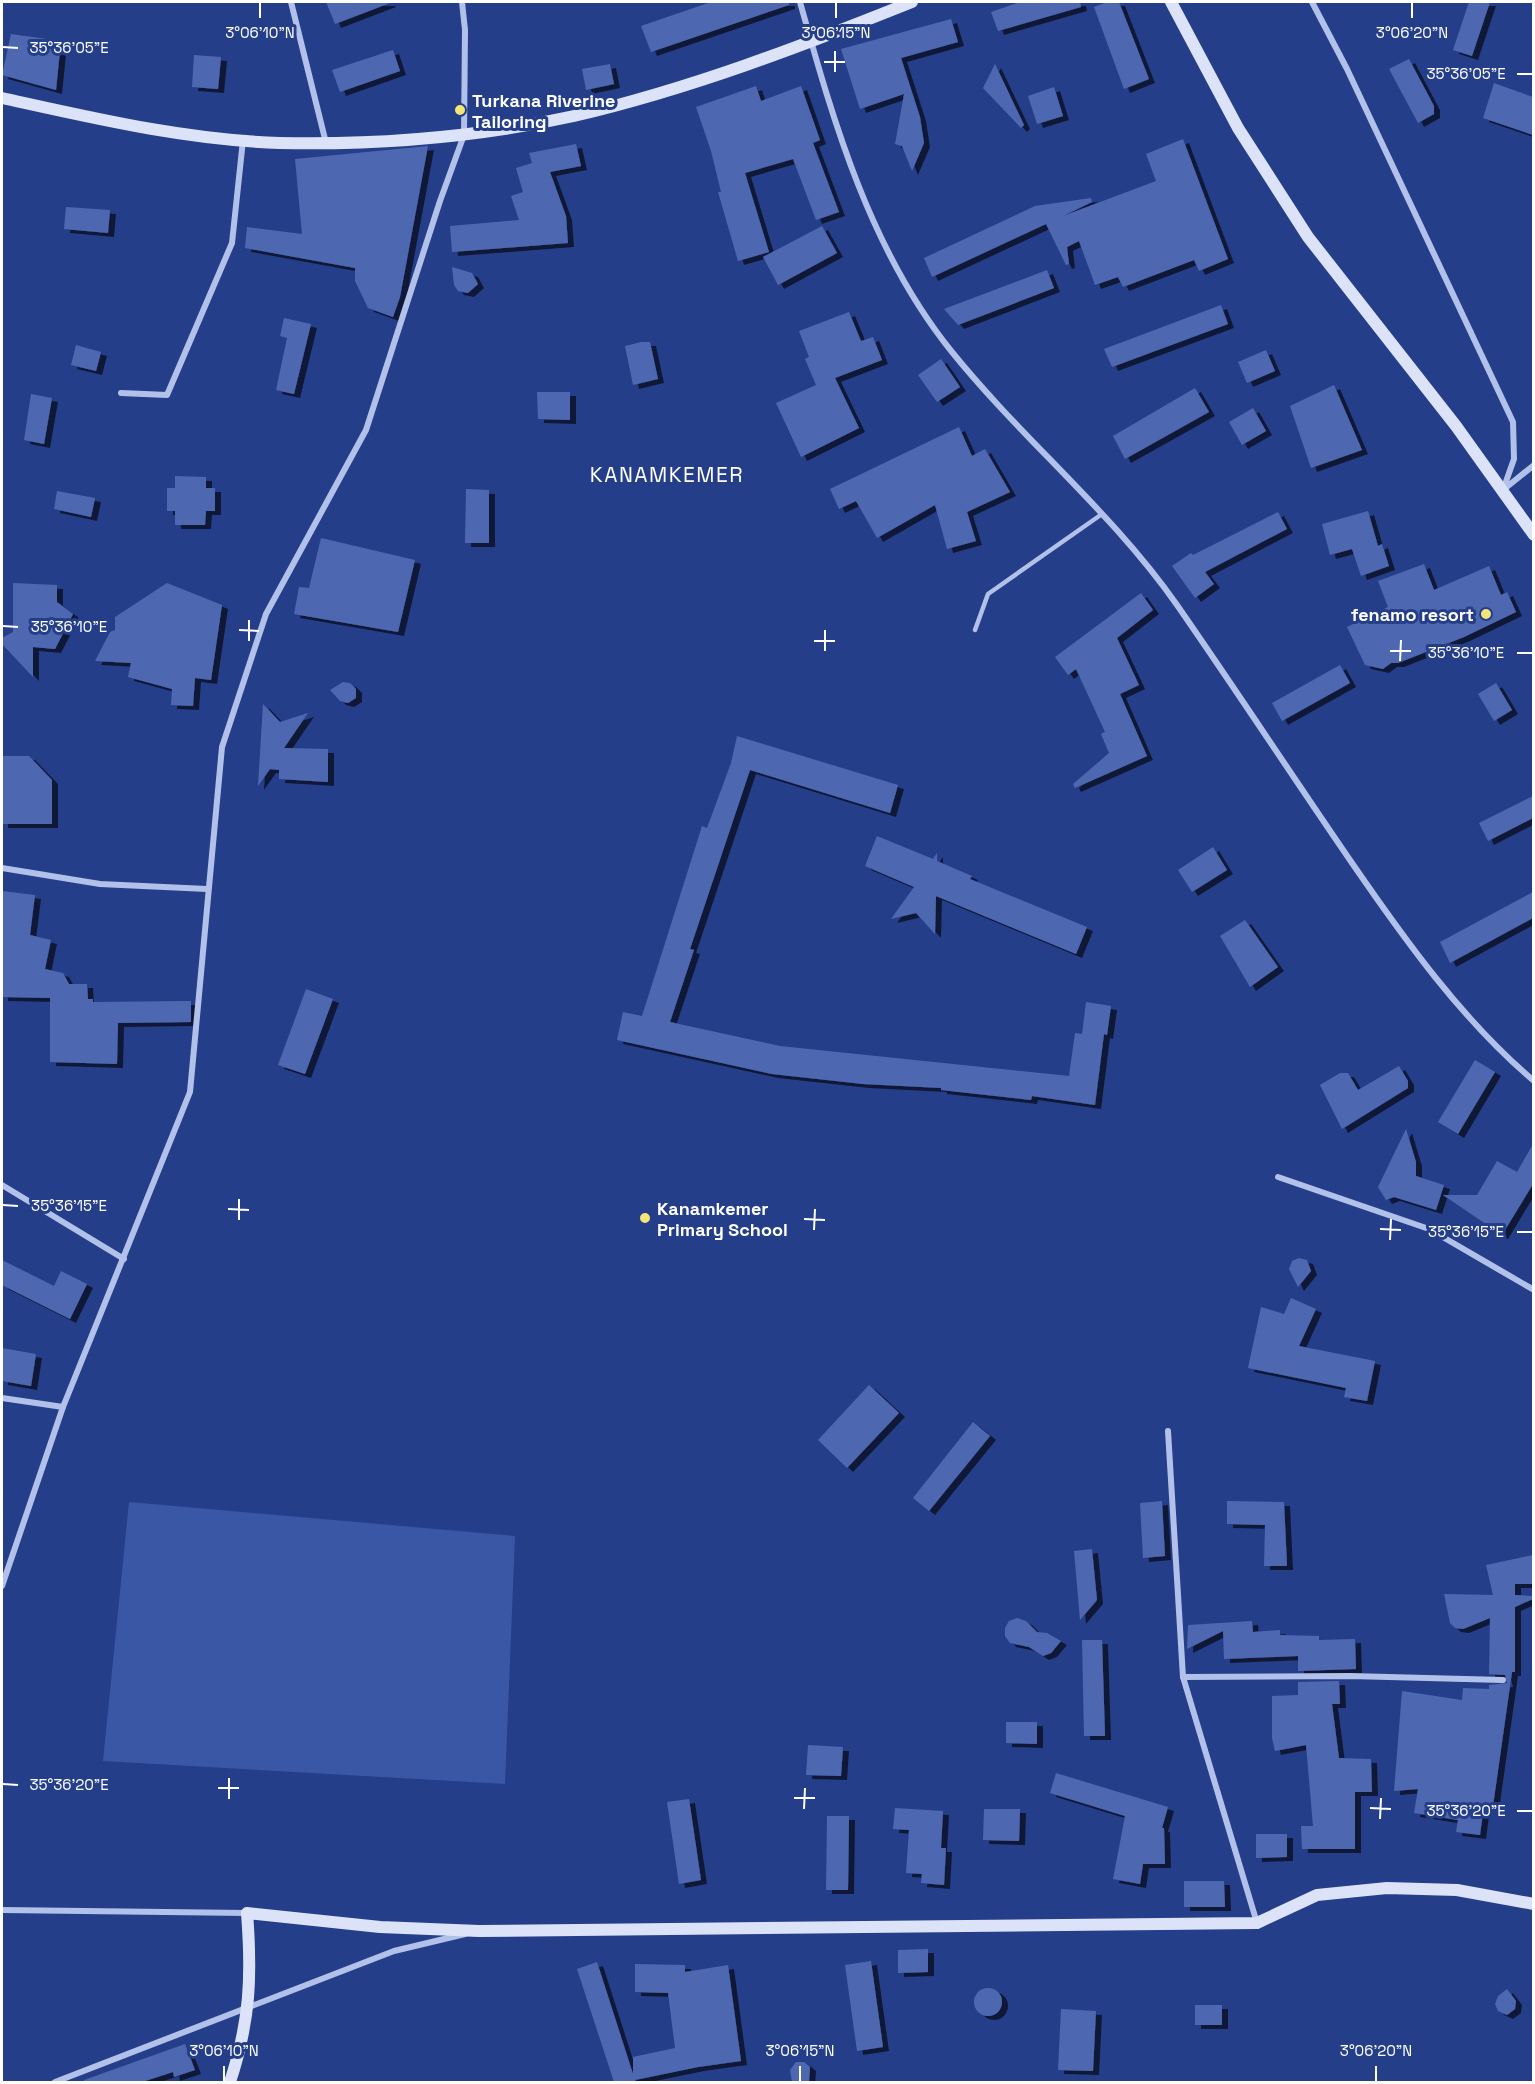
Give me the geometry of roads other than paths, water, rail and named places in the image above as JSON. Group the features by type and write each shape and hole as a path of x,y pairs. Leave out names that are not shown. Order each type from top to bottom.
{"street":[{"path":"291,2 326,143"},
{"path":"2,1586 63,1407 190,1092 207,889 222,747 266,614 366,430 440,201 464,135 465,30 462,2"},
{"path":"800,2 811,42 861,190 904,283 934,328 986,392 1102,514 1157,577 1402,936 1473,1021 1515,1066 1533,1081"},
{"path":"2,98 138,128 243,139 326,143 464,135 574,116 655,93 811,42 912,2"},
{"path":"1171,2 1226,107 1308,237 1503,490 1533,535"},
{"path":"1312,2 1352,80 1513,422 1514,459 1503,490"},
{"path":"121,393 167,395 232,243 243,139"},
{"path":"1503,490 1533,465"},
{"path":"2,868 100,884 207,889"},
{"path":"1278,1177 1429,1229 1533,1290"},
{"path":"2,1185 124,1259"},
{"path":"2,1398 63,1407"},
{"path":"1168,1431 1183,1677 1257,1923"},
{"path":"1183,1677 1350,1676 1503,1680"},
{"path":"2,1910 248,1913 380,1927 479,1931 1257,1923 1317,1894 1387,1888 1457,1890 1533,1904"},
{"path":"230,2082 243,2043 248,2006 251,1971 248,1913"},
{"path":"55,2082 394,1951 479,1931"}],"lane":[{"path":"975,630 988,594 1102,514"}],"place":[{"name":"Turkana Riverine Tailoring","path":"460,110"},
{"name":"fenamo resort","path":"1486,614"},
{"name":"Kanamkemer Primary School","path":"645,1218"}],"district":[{"name":"KANAMKEMER","path":"667,474"}]}
